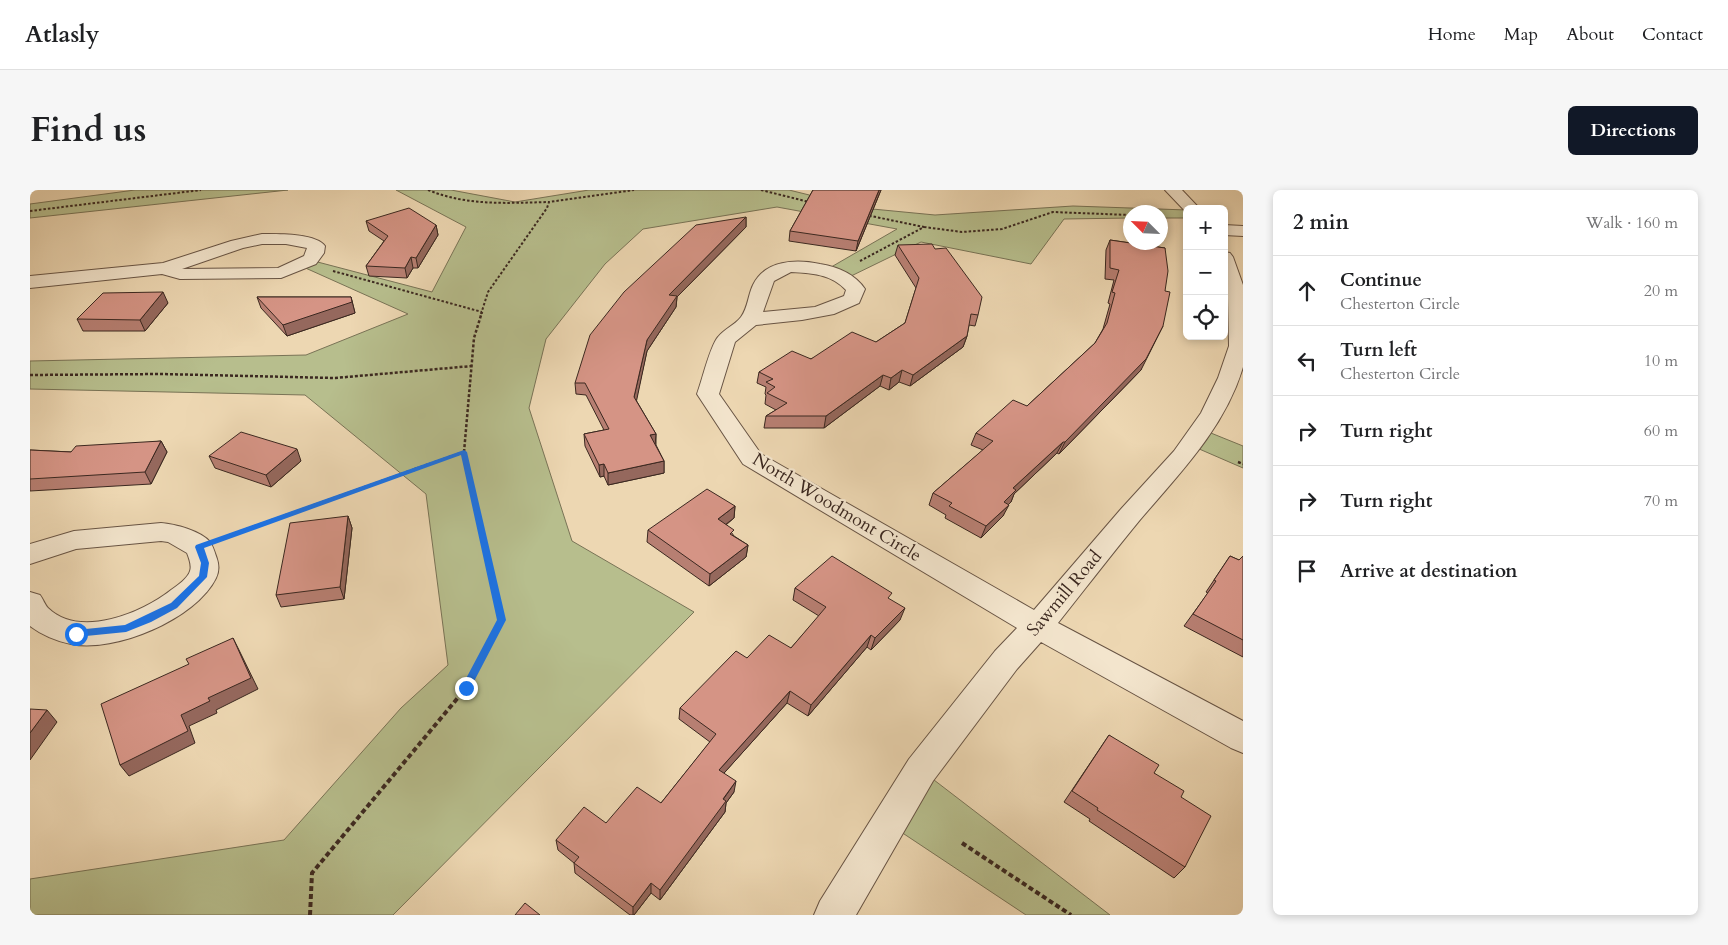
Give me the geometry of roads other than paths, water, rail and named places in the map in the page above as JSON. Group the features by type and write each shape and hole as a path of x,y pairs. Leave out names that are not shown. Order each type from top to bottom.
{"street":[{"path":"1173,190 1188,205"},
{"path":"1228,230 1243,231"},
{"path":"30,282 163,268 186,263 250,241 262,239 286,238 316,246 315,253 305,263 281,273 180,274 163,268"},
{"name":"North Woodmont Circle","path":"750,320 778,315 819,313 837,308 852,299 856,289 847,278 835,273 808,267 790,267 779,270 767,277 761,287 760,296 750,320 726,340 708,394 752,459 1038,626"},
{"name":"Sawmill Road","path":"834,915 921,770 1006,660 1038,626 1130,515 1182,456 1212,412 1239,358 1238,298 1228,269"},
{"path":"30,554 74,540 161,532 173,533 199,547 205,563 203,577 174,606 126,628 76,634 55,628 37,616 30,602"},
{"path":"1038,626 1243,738"}]}
